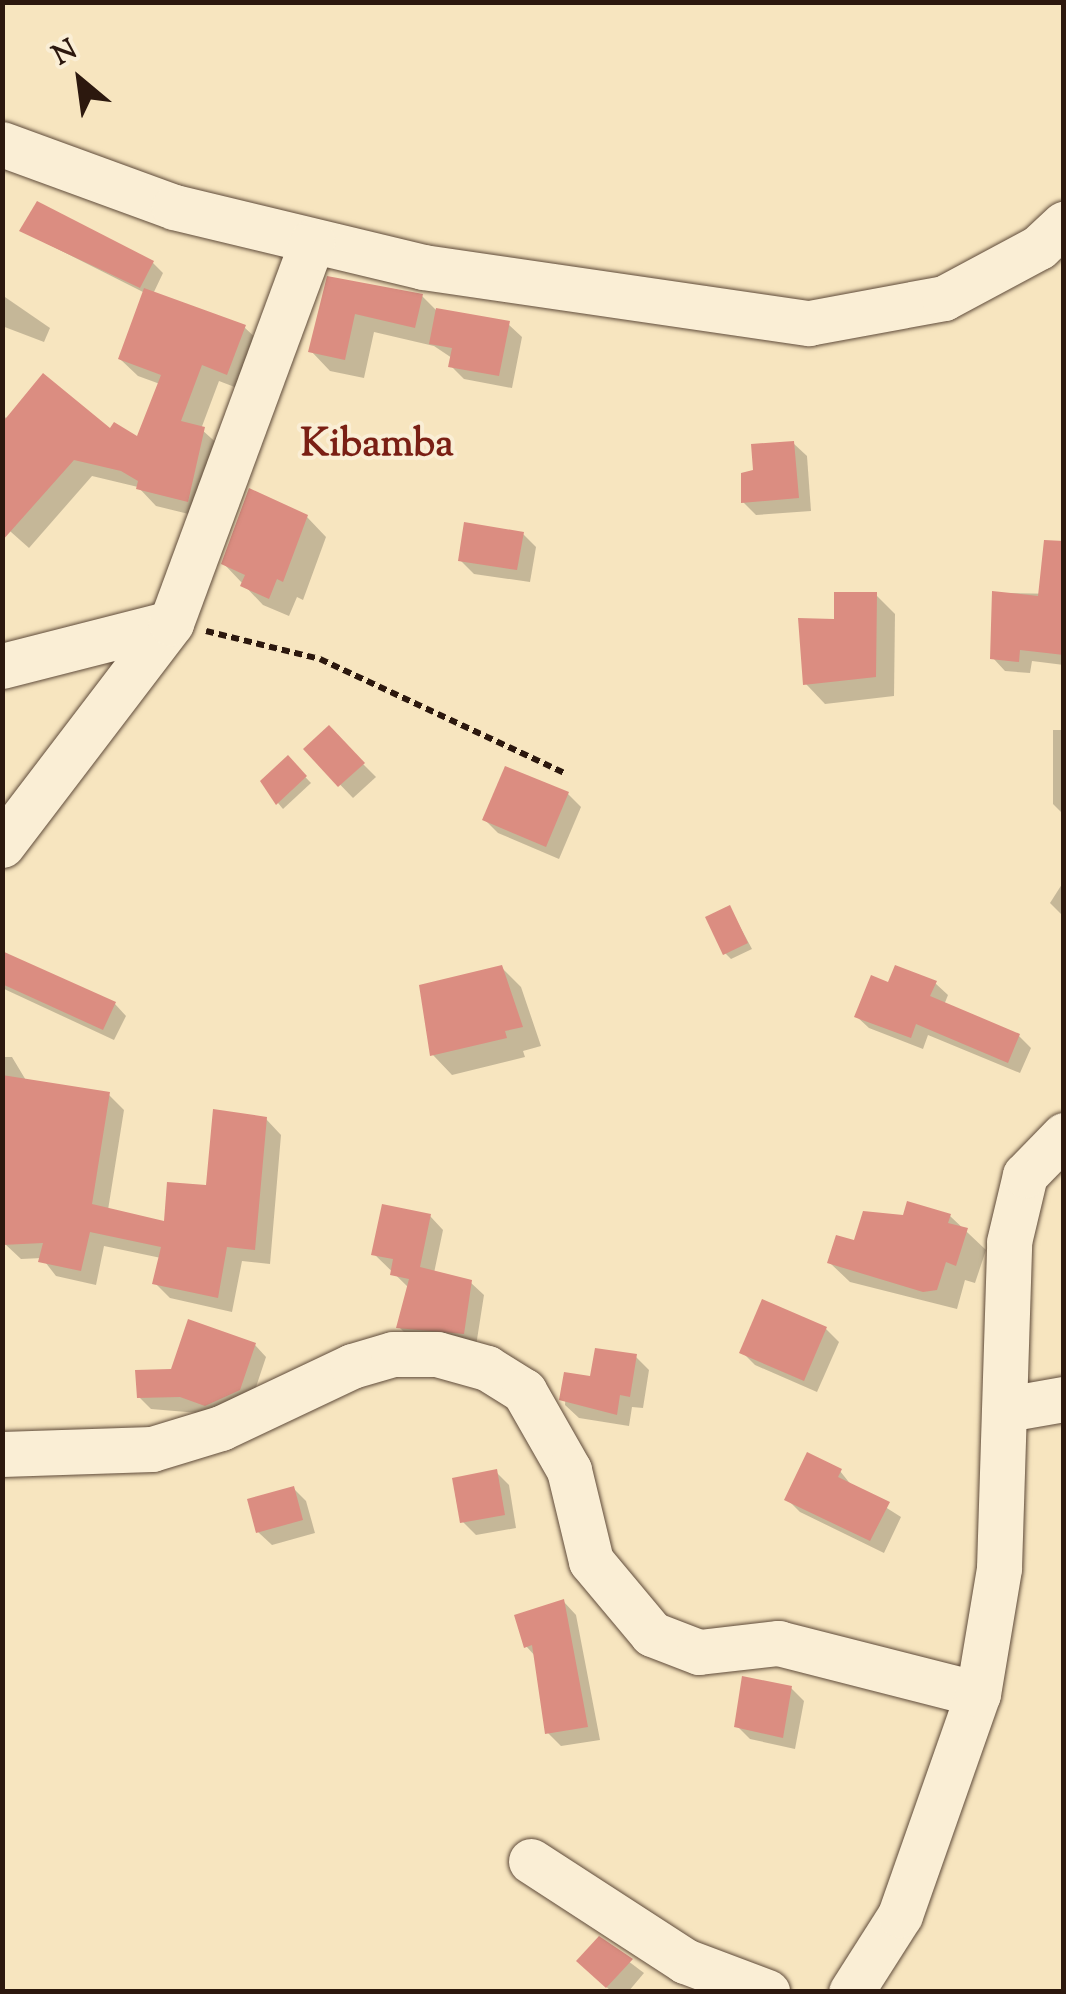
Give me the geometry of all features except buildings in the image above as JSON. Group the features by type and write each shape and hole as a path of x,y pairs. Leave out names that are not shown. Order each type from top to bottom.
{"street":[{"path":"2,144 174,207 312,241 554,290 809,323 944,298 1039,247 1064,224"},
{"path":"2,845 171,623 312,241"},
{"path":"2,666 171,623"},
{"path":"856,1990 900,1915 978,1694 999,1568 1007,1409 1009,1242 1025,1175 1064,1135"},
{"path":"2,1454 152,1449 221,1428 352,1366 393,1354 438,1354 487,1368 524,1390 569,1470 591,1561 652,1634 698,1652 778,1643 978,1694"},
{"path":"1007,1409 1064,1399"},
{"path":"531,1862 684,1961 768,1992"}],"path":[{"path":"171,623 320,659 567,774"}],"district":[{"name":"Kibamba","path":"377,446"}]}
